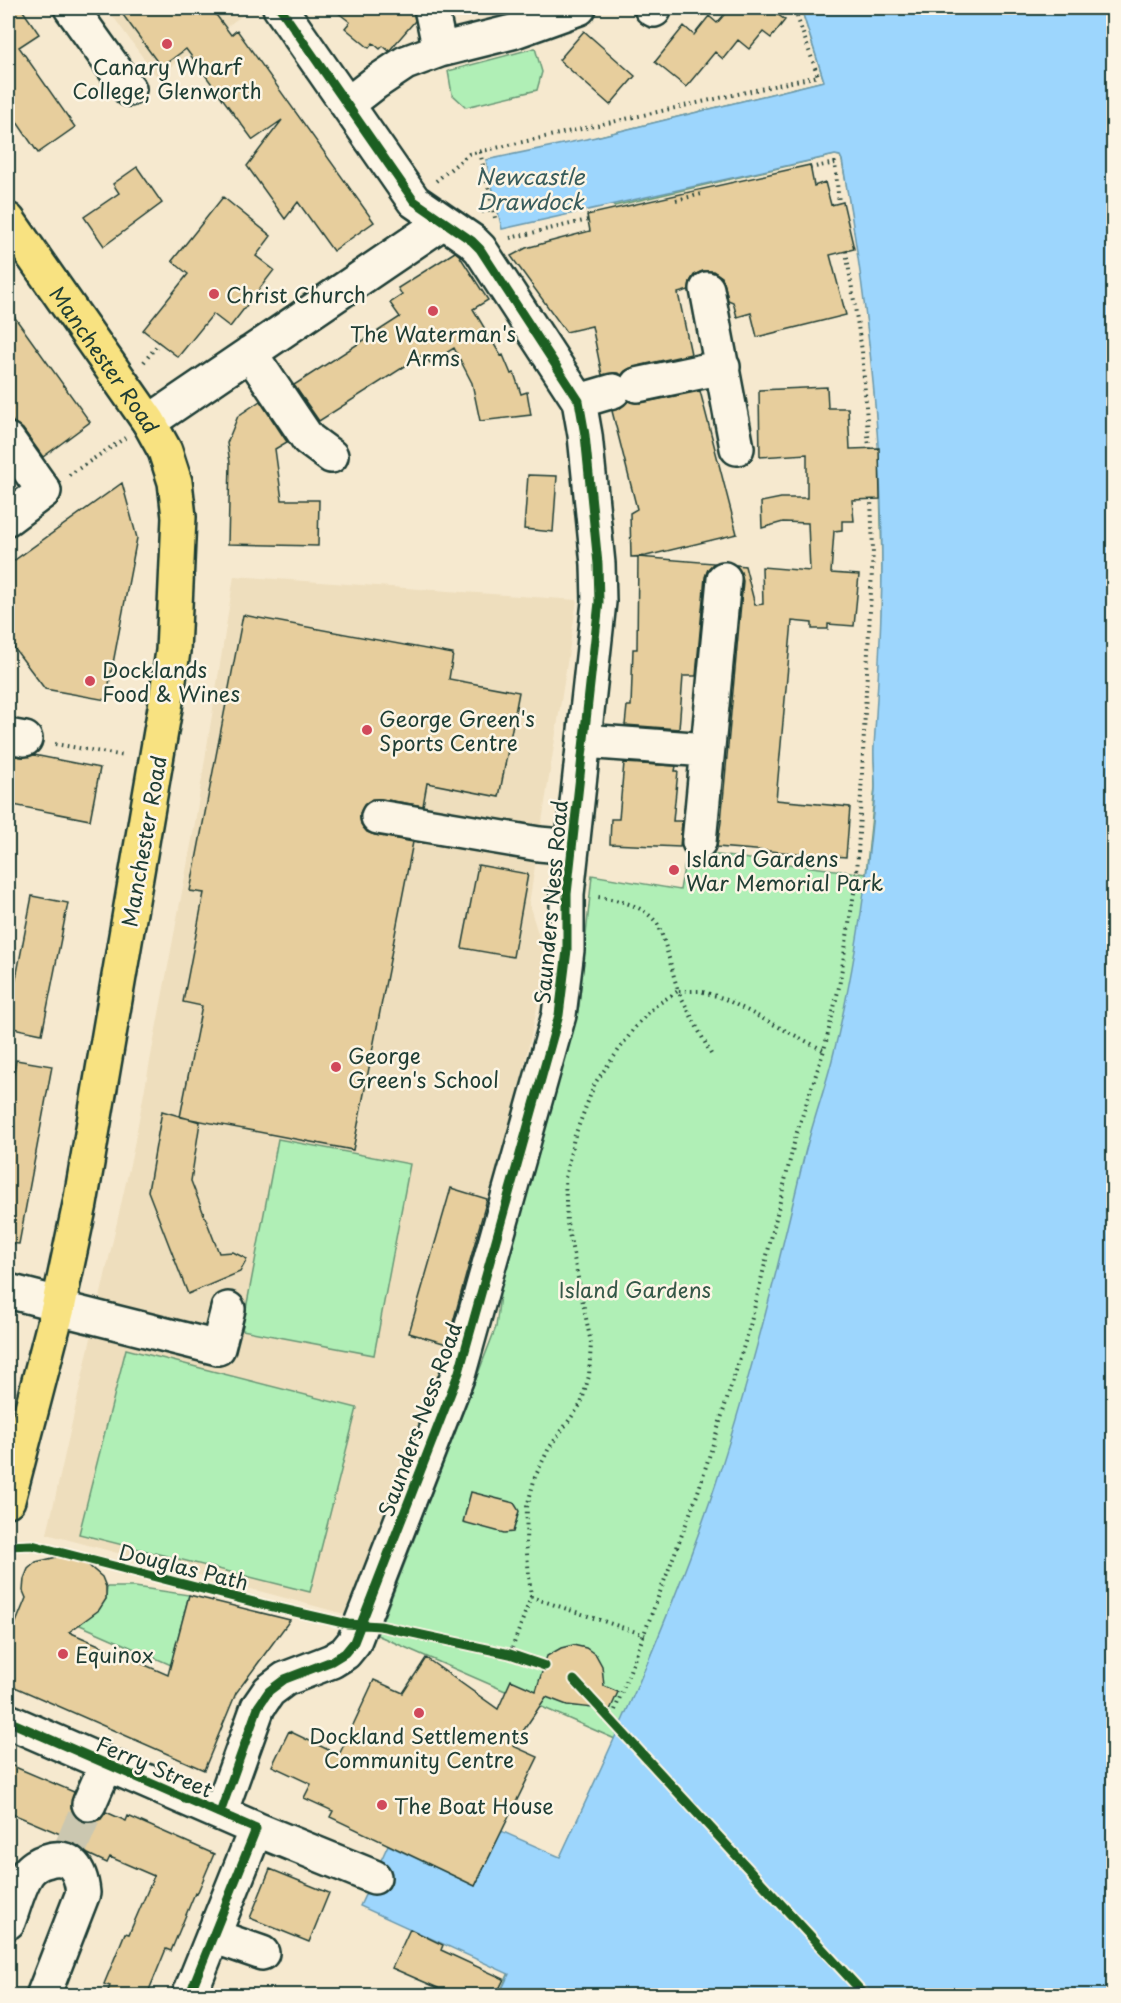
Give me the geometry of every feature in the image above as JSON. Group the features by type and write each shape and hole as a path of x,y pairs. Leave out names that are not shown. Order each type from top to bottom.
{"main road":[{"name":"Manchester Road","path":"8,220 149,422 165,451 175,482 179,517 173,651 156,771 80,1204 59,1306 8,1500"}],"street":[{"path":"71,8 129,89"},
{"name":"Saunders Ness Road","path":"220,1813 258,1707 269,1691 285,1679 339,1657 354,1642 459,1372 559,1015 567,950 567,894 599,602 598,564 585,435 579,401 480,249 414,201 280,8"},
{"path":"431,8 440,50"},
{"path":"348,104 405,63 440,50 512,32 579,8"},
{"path":"149,422 443,222"},
{"path":"707,289 737,448"},
{"path":"250,353 308,439 331,456"},
{"path":"579,401 625,388 723,367"},
{"path":"8,440 44,491 8,518"},
{"path":"699,842 724,579"},
{"path":"584,741 707,750"},
{"path":"378,817 539,844 572,847"},
{"path":"8,1291 218,1348 228,1309"},
{"name":"Ferry Street","path":"8,1721 256,1829 374,1877"},
{"path":"89,1804 106,1765"},
{"path":"189,1995 256,1829"},
{"path":"8,1922 27,1874 39,1863 68,1853 82,1878 83,1893 43,1995"},
{"path":"213,1936 262,1953"}],"path":[{"path":"414,201 469,154 818,76 794,8"},
{"path":"480,152 498,230"},
{"path":"810,168 835,163 839,203"},
{"path":"676,200 702,194"},
{"path":"501,240 588,220"},
{"path":"846,251 862,351 869,448"},
{"path":"147,359 159,343"},
{"path":"44,491 149,422"},
{"path":"615,1710 697,1495 746,1337 796,1135 824,1050 838,987 857,874 873,550 871,499"},
{"path":"16,737 125,756"},
{"path":"567,894 624,901 642,910 658,925 678,991 711,1054"},
{"path":"510,1654 531,1597 526,1543 527,1507 535,1477 549,1448 581,1404 589,1376 591,1343 567,1223 565,1178 574,1138 595,1083 636,1026 655,1006 678,991 700,991 723,998 824,1050"},
{"path":"531,1597 645,1635"},
{"path":"391,1628 510,1654 545,1666"}],"shaded area":[{"name":"Canary Wharf College, Glenworth","path":"107,8 244,8 247,12 157,77"},
{"name":"George Green's School","path":"234,576 577,600 529,904 547,963 495,1198 452,1344 348,1615 47,1534 133,1151 194,829"}],"green space":[{"name":"Island Gardens","path":"801,8 980,8 812,1544 499,1995 615,1739 377,1635 496,1327 504,1262 579,1006 592,875 680,890 687,851 866,874 875,787 874,753 881,663 882,560 879,448 859,254 842,160 840,156 835,155 614,206 596,137 824,81"},
{"path":"535,48 542,72 537,90 466,107 452,94 448,71"},
{"path":"278,1139 410,1164 374,1355 242,1330"},
{"path":"126,1349 357,1408 310,1592 79,1534"},
{"path":"107,1587 135,1587 189,1595 171,1665 80,1625 82,1620 106,1599"}],"water":[{"name":"Newcastle Drawdock","path":"801,8 1113,8 1113,1995 499,1995 509,1974 360,1906 388,1845 475,1886 501,1831 560,1857 640,1681 676,1592 710,1501 737,1415 762,1328 805,1153 829,1072 843,1013 867,869 875,791 874,752 882,585 879,461 865,310 851,210 840,156 835,155 502,229 486,160 596,137 824,81"}],"building":[{"path":"8,8 21,8 39,34 19,47 75,127 38,153 8,109"},
{"path":"118,8 211,8 231,35 237,30 374,222 333,251 298,202 285,219 247,166 282,120 253,140 186,49 161,67"},
{"path":"332,8 413,8 415,21 389,51 383,46 380,49 373,43 369,48 345,28 350,22"},
{"path":"730,8 783,8 777,14 785,20 771,38 763,32 749,49 738,40 723,59 715,52 686,87 655,62 684,26 694,35 709,16 717,23"},
{"path":"584,31 635,76 610,105 559,60"},
{"path":"810,165 814,186 825,182 831,205 843,202 854,249 830,255 846,315 757,337 751,313 737,317 733,302 728,300 722,277 713,271 703,271 694,275 689,290 678,293 691,354 633,367 622,375 617,373 602,375 592,326 566,332 511,256 526,248 590,231 587,215"},
{"path":"137,167 162,203 104,246 84,217 119,193 113,184"},
{"name":"Christ Church","path":"223,197 271,236 256,256 274,270 230,327 213,314 178,357 143,330 188,274 172,261"},
{"path":"455,252 488,300 473,309 501,356 503,355 511,374 514,373 521,394 527,392 531,415 480,421 472,383 454,348 430,363 424,354 319,421 294,385 400,317 390,303 402,295 398,288"},
{"path":"8,308 90,422 43,457 23,429 13,422 8,414"},
{"path":"827,387 828,408 848,408 850,449 879,448 880,499 852,500 854,521 842,521 842,530 834,531 831,573 859,575 854,626 828,624 828,629 812,629 812,623 792,621 776,800 850,807 846,857 717,847 743,581 736,565 745,566 755,605 763,604 762,567 810,571 808,523 783,522 762,528 761,502 781,498 807,498 807,454 760,457 759,390"},
{"path":"700,391 737,534 646,556 631,557 630,513 637,509 612,411 619,409 628,401 641,403"},
{"path":"260,401 287,442 275,449 282,500 319,500 318,546 228,544 230,463 227,443 238,416"},
{"path":"528,475 557,476 553,532 524,529"},
{"path":"122,483 137,538 106,700 45,689 8,640 8,565"},
{"path":"638,557 714,563 708,569 705,577 696,676 683,676 679,729 625,725 627,706 631,706 633,649 637,649"},
{"path":"243,615 453,654 449,679 519,692 499,797 427,783 423,806 372,799 364,805 360,813 361,824 367,832 413,842 353,1150 180,1117 202,1006 183,1002 204,893 190,891"},
{"path":"8,755 22,757 34,755 100,768 90,820 8,804"},
{"path":"624,763 676,766 675,771 678,771 673,821 682,821 680,847 610,844 611,819 619,819"},
{"path":"478,865 528,874 513,957 462,948"},
{"path":"32,896 68,903 42,1034 8,1027"},
{"path":"16,1060 52,1066 19,1244 8,1243 8,1105"},
{"path":"162,1111 200,1122 191,1181 219,1253 233,1252 247,1259 240,1272 188,1294 148,1191"},
{"path":"451,1188 487,1199 447,1344 409,1333"},
{"path":"471,1492 514,1503 519,1511 513,1532 504,1533 463,1522"},
{"name":"Equinox","path":"57,1557 88,1565 102,1577 106,1587 106,1599 99,1610 69,1632 168,1675 189,1595 290,1620 236,1693 204,1770 8,1684 8,1642 26,1598 23,1591 24,1579 28,1569 36,1562"},
{"path":"573,1645 586,1648 596,1655 602,1666 604,1686 618,1692 610,1710 567,1705 546,1697 513,1746 538,1757 475,1886 330,1817 333,1811 304,1798 311,1784 272,1766 289,1731 339,1755 374,1680 403,1693 426,1658 498,1709 511,1680 536,1691 547,1656 561,1648"},
{"path":"8,1764 74,1792 71,1807 74,1815 81,1821 92,1822 101,1819 106,1812 126,1821 128,1816 214,1854 171,1951 166,1949 147,1995 106,1995 110,1986 104,1984 125,1933 129,1934 154,1876 110,1857 107,1863 88,1854 75,1844 64,1841 65,1836 8,1812"},
{"path":"270,1869 329,1893 309,1942 250,1918"},
{"path":"410,1929 443,1945 441,1950 504,1979 496,1995 435,1995 438,1988 392,1968"}],"tunnel":[{"path":"71,1847 89,1804"}],"cycle path":[{"path":"220,1813 258,1707 269,1691 285,1679 332,1661 345,1653 354,1642 459,1372 559,1015 567,950 567,894 599,602 598,564 585,435 579,401 480,249 414,201 280,8"},
{"name":"Douglas Path","path":"8,1546 32,1545 265,1605 348,1624 380,1626 510,1654 545,1666"},
{"path":"574,1680 866,1996"},
{"path":"8,1721 256,1829 189,1996"}],"place":[{"name":"Canary Wharf College, Glenworth","path":"167,44"},
{"name":"Christ Church","path":"214,294"},
{"name":"The Waterman's Arms","path":"433,311"},
{"name":"Docklands Food & Wines","path":"90,681"},
{"name":"George Green's Sports Centre","path":"367,730"},
{"name":"Island Gardens War Memorial Park","path":"674,870"},
{"name":"George Green's School","path":"336,1067"},
{"name":"Equinox","path":"63,1654"},
{"name":"Dockland Settlements Community Centre","path":"419,1713"},
{"name":"The Boat House","path":"382,1805"}]}
